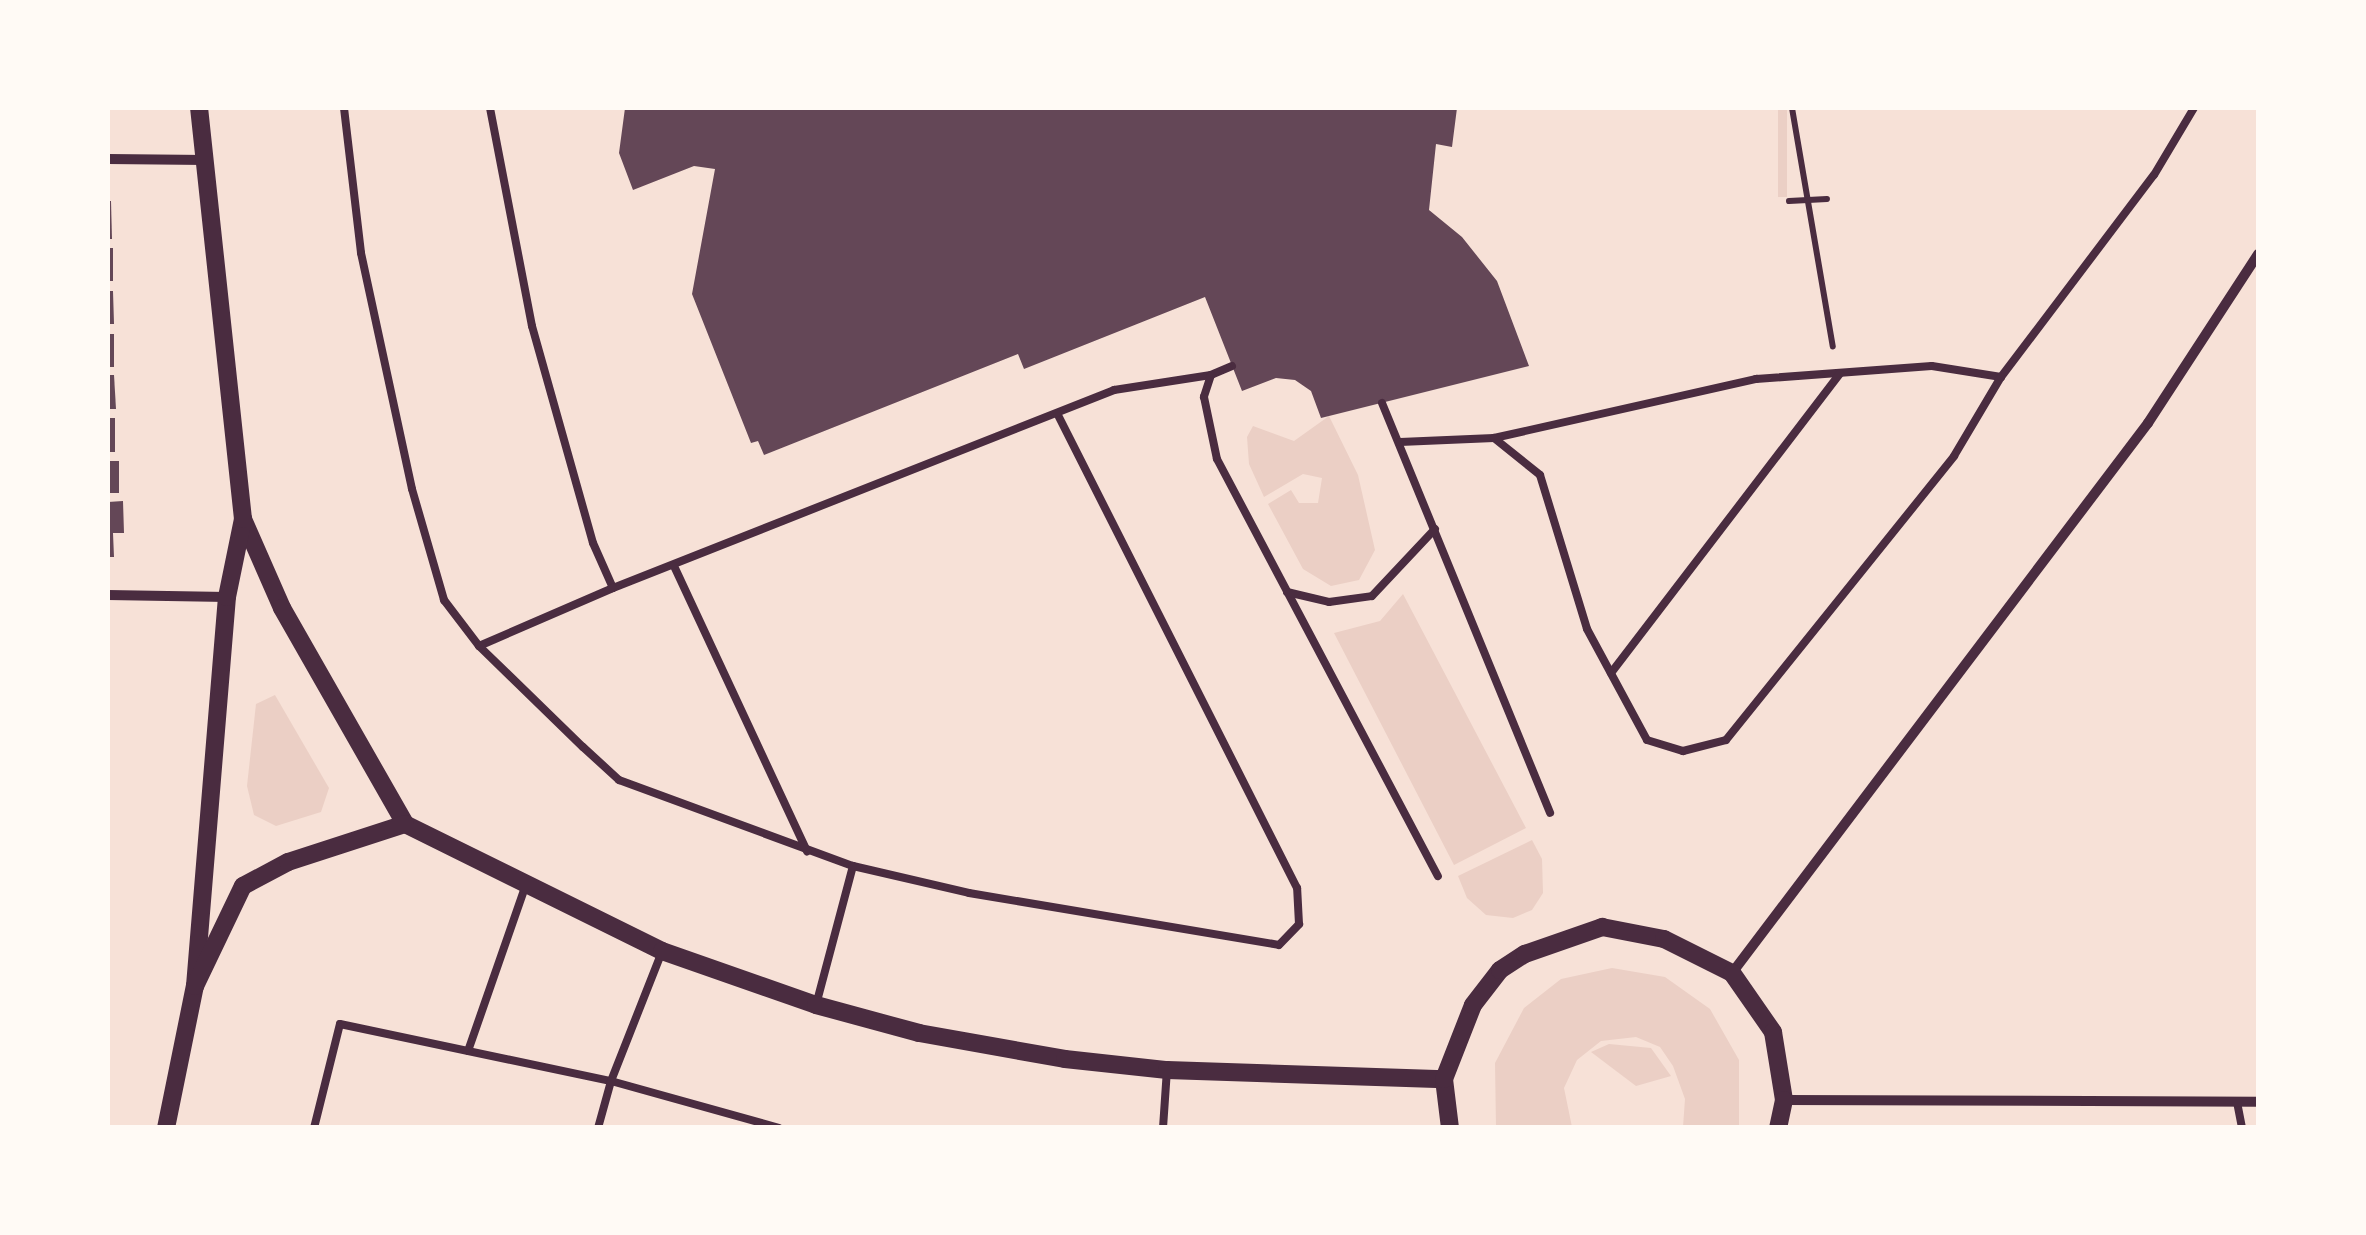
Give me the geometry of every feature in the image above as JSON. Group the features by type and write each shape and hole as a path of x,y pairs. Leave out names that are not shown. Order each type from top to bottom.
{"street":[{"path":"166,1128 195,986 227,597 243,519 198,108"},
{"path":"108,159 206,160"},
{"path":"1732,973 2148,423 2258,254"},
{"path":"243,519 282,608 405,824 524,887 662,951 816,1005 918,1033 1168,1070 1444,1080"},
{"path":"108,594 227,597"},
{"path":"195,986 242,886 288,862 405,824"},
{"path":"1450,1128 1444,1080 1454,1043 1500,970 1562,937 1602,927 1640,930 1700,952 1732,973 1773,1032 1784,1100 1778,1128"},
{"path":"1784,1100 2258,1102"}],"lane":[{"path":"344,108 361,254 412,489 444,600 479,646 619,780 853,866 1279,945 1299,924 1296,888 1058,415"},
{"path":"490,108 532,326 593,543 613,588"},
{"path":"1494,438 1540,475 1587,629 1646,740 1683,751 1726,740 1954,456 2000,377 2154,174 2194,108"},
{"path":"479,646 613,588 1114,390 1211,375 1232,366"},
{"path":"1400,442 1494,438 1756,380 1932,366 2000,377"},
{"path":"1611,673 1840,372"},
{"path":"1211,375 1204,397 1217,458 1438,876"},
{"path":"1382,403 1550,813"},
{"path":"1288,592 1329,602 1372,596 1435,529"},
{"path":"674,566 807,851"},
{"path":"816,1005 853,866"},
{"path":"468,1050 524,887"},
{"path":"598,1128 611,1081 662,951"},
{"path":"314,1128 340,1024 611,1081 779,1128"},
{"path":"1163,1128 1168,1070"},
{"path":"2237,1102 2242,1128"}],"path":[{"path":"1792,108 1840,372"},
{"path":"1790,201 1827,199"}],"shaded area":[{"path":"1778,108 1787,108 1787,197 1778,197"},
{"path":"1329,416 1358,475 1375,550 1359,580 1331,586 1303,569 1268,504 1291,490 1299,503 1318,503 1322,478 1303,474 1264,497 1249,464 1247,437 1253,426 1294,441"},
{"path":"1403,594 1526,828 1454,865 1334,633 1380,621"},
{"path":"275,695 329,788 321,812 276,826 254,815 247,786 256,704"},
{"path":"1532,840 1542,859 1543,893 1532,910 1513,918 1486,915 1467,898 1458,876"},
{"path":"1612,968 1665,977 1710,1009 1739,1060 1739,1127 1683,1127 1685,1099 1673,1066 1660,1047 1636,1037 1601,1041 1577,1060 1564,1088 1572,1127 1496,1127 1495,1063 1524,1008 1561,979"},
{"path":"1609,1044 1651,1048 1671,1076 1636,1086 1591,1052"}],"building":[{"path":"625,108 1457,108 1452,147 1436,144 1429,210 1462,237 1497,281 1529,366 1321,418 1311,391 1295,380 1276,378 1242,391 1205,297 1024,369 1018,354 764,455 758,441 751,443 692,294 715,169 694,166 633,190 619,153"},
{"path":"111,201 112,239 108,239"},
{"path":"108,248 113,248 113,281 108,281"},
{"path":"108,291 113,291 114,324 108,324"},
{"path":"108,334 114,334 114,367 108,367"},
{"path":"108,375 114,375 116,409 108,409"},
{"path":"108,418 115,418 115,452 108,452"},
{"path":"108,461 119,461 119,493 108,493"},
{"path":"123,501 124,533 113,533 114,557 108,557 108,502"}]}
